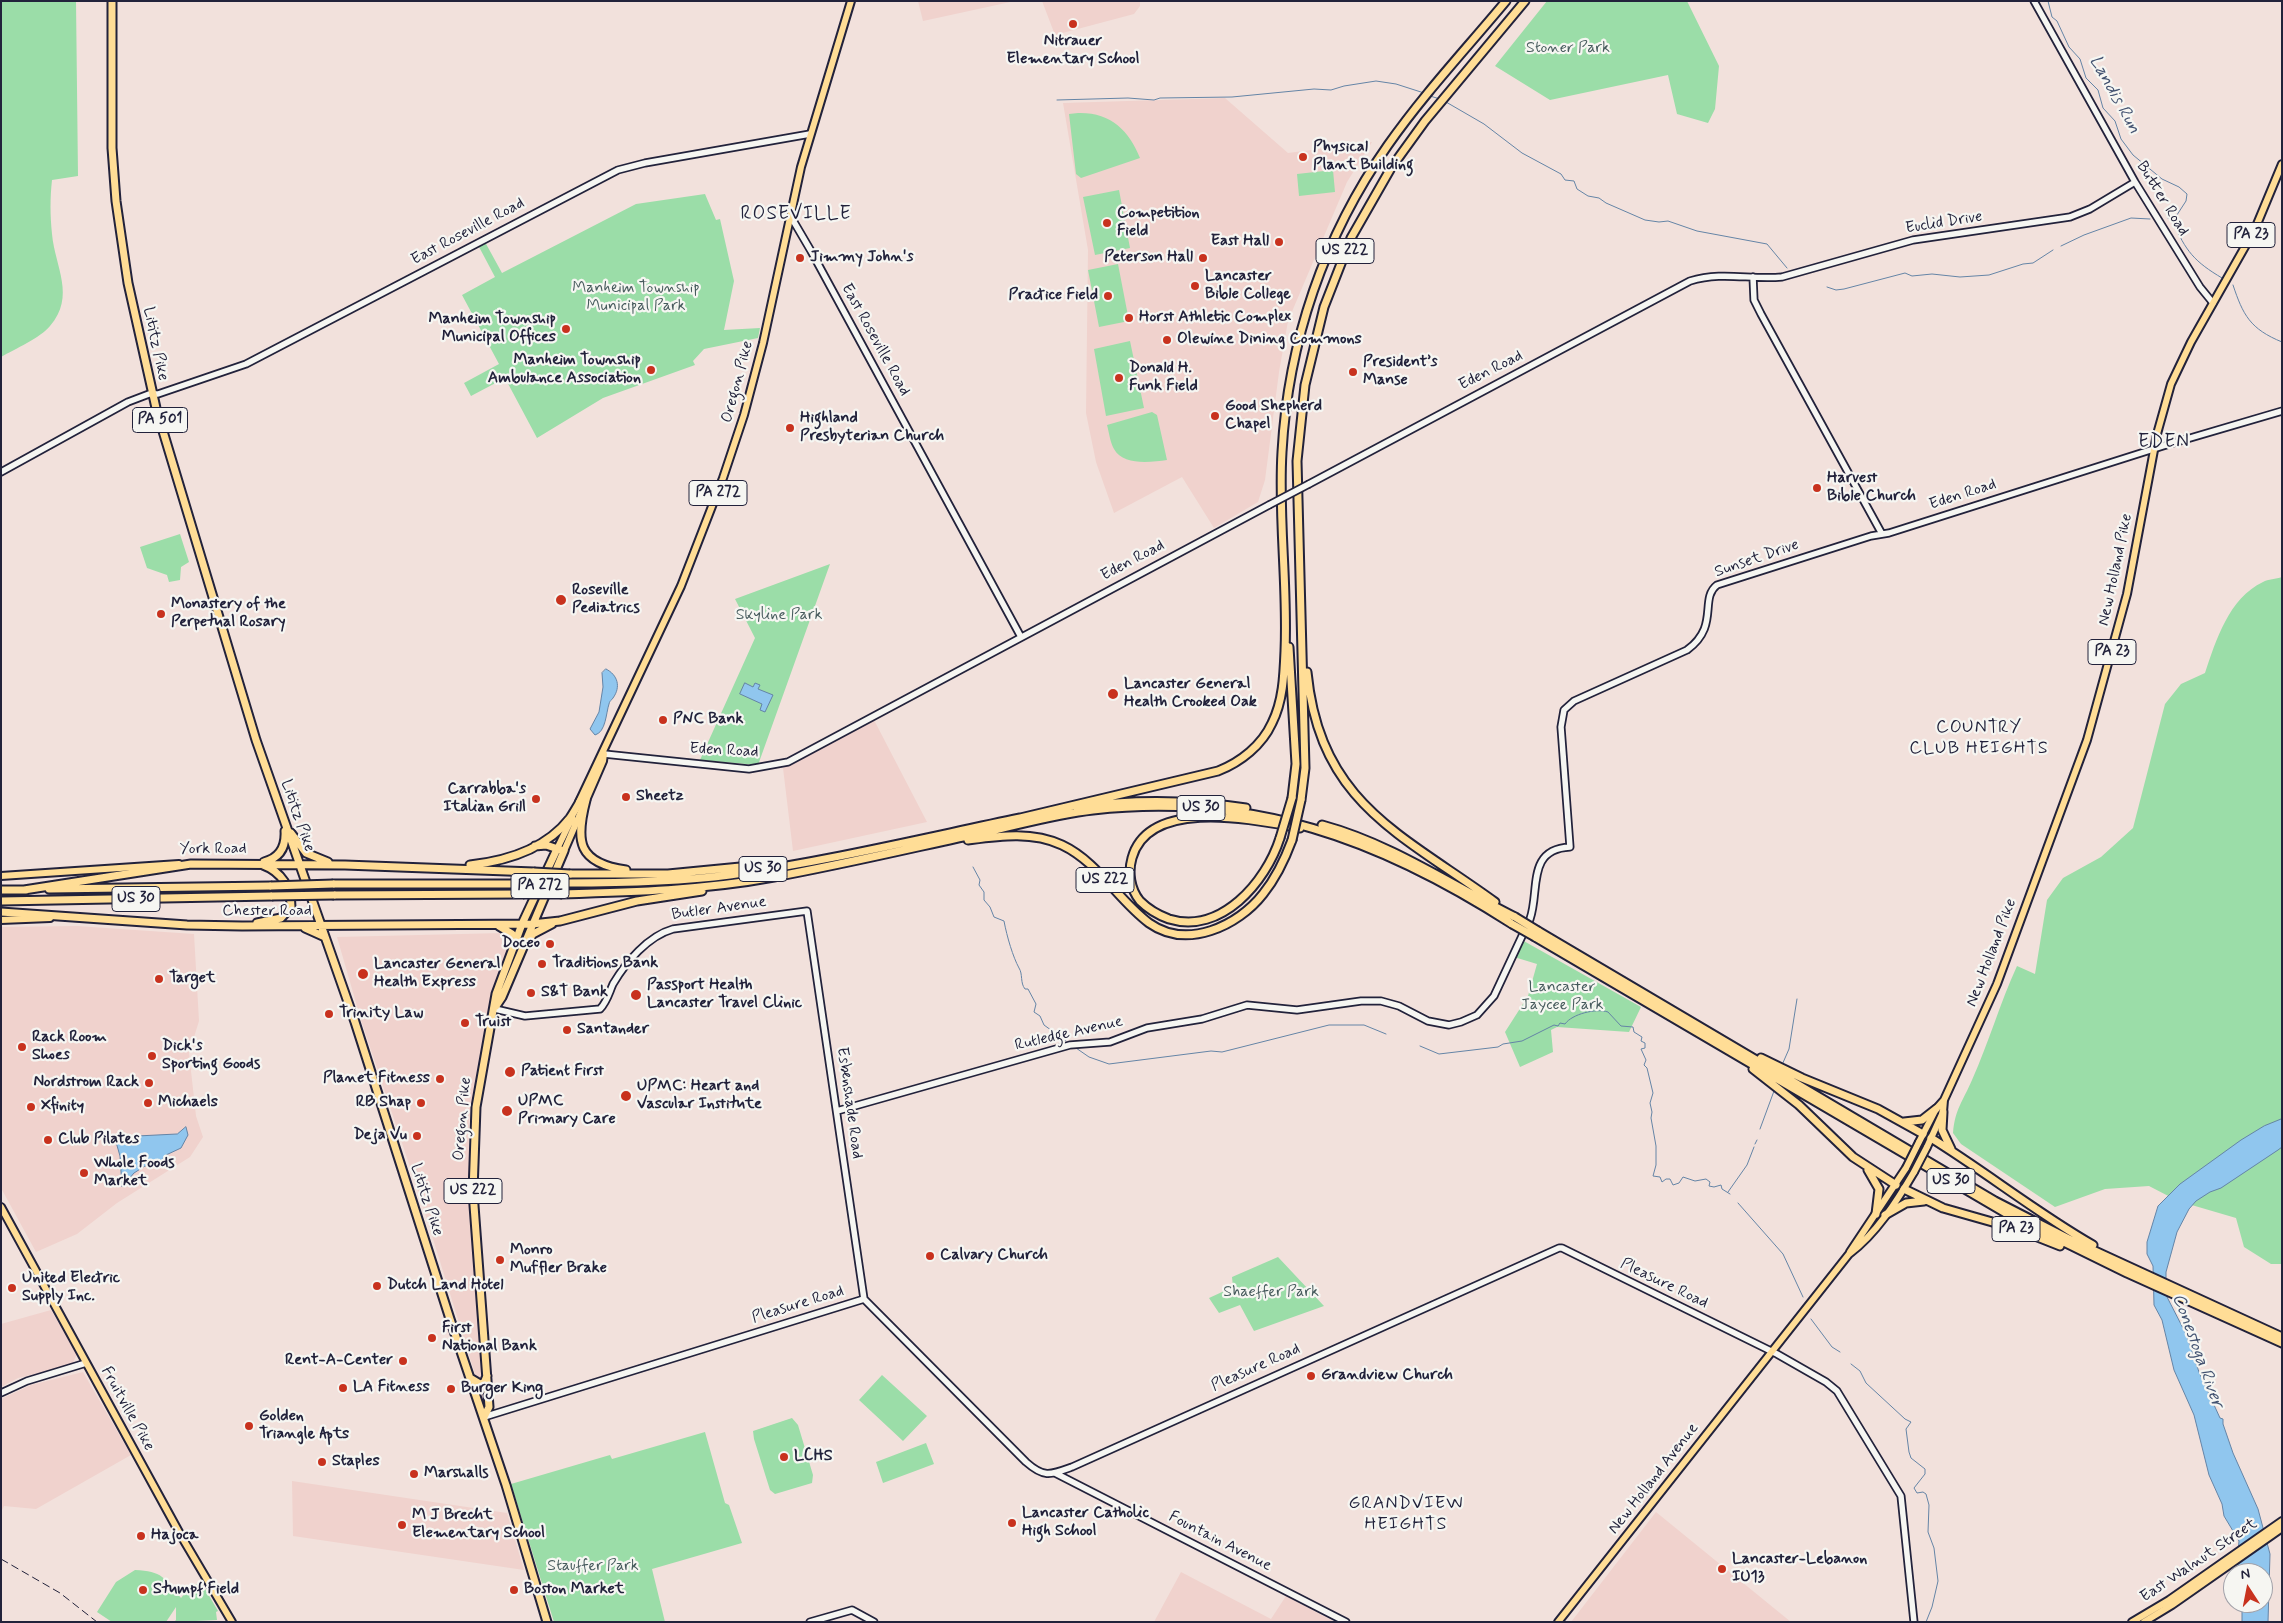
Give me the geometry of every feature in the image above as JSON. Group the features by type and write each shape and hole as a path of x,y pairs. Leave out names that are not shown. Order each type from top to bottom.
{"highway":[{"name":"Lititz Pike","path":"112,1 112,148 116,201 128,283 152,395 256,739 355,1022 484,1417 548,1622"},
{"name":"US 222","path":"1016,819 1218,771 1243,758 1269,730 1278,710 1283,684 1286,625 1281,479 1284,430 1294,358 1315,286 1344,218 1380,157 1416,108 1506,1"},
{"name":"US 222","path":"869,857 989,837 1035,837 1060,845 1088,863 1150,924 1166,932 1188,935 1208,932 1221,926 1252,906 1270,884 1292,840 1301,800 1305,768 1297,461 1303,399 1310,358 1324,307 1344,254 1366,208 1408,144 1525,1"},
{"path":"1299,553 1306,664 1311,702 1325,746 1342,780 1366,808 1383,823 1514,921"},
{"path":"1286,625 1295,727 1296,764 1292,798 1280,838 1269,863 1253,886 1228,909 1212,918 1194,922 1176,921 1166,918 1148,908 1140,901 1132,886 1131,863 1141,840 1160,826 1184,820 1214,817 1263,821 1322,832 1356,842"},
{"path":"535,846 560,828 584,799"},
{"path":"584,799 580,831 582,845 588,855 599,863 618,869 668,874"},
{"name":"US 30","path":"1,890 333,884 529,884 668,880 729,875 790,865 1090,805 1146,801 1201,802 1265,811 1332,827 1369,841 1424,867 1514,921"},
{"name":"US 30","path":"1,901 334,895 562,894 661,890 746,882 1061,815 1150,806 1213,809 1263,815 1312,826 1356,842 1434,878 1671,1010 1778,1077 2009,1215 2127,1273 2282,1342"},
{"path":"254,864 268,861 281,853 286,840 285,824"},
{"path":"285,824 306,853 321,860 344,865"},
{"path":"425,867 570,874 668,874 759,865 956,832"},
{"path":"425,867 492,862 514,856 542,844 561,850"},
{"name":"Oregon Pike","path":"518,948 522,924 561,850"},
{"name":"Oregon Pike","path":"484,1417 489,1407 488,1375 473,1192 473,1161 478,1090 495,1008 496,994 532,924 561,850"},
{"path":"24,890 191,864"},
{"name":"York Road","path":"191,864 425,867"},
{"path":"242,926 280,918 291,907 290,896 283,879 270,868 254,864"},
{"name":"US 222","path":"518,948 533,934 560,920 637,901 746,882"},
{"path":"1,912 84,917"},
{"name":"Chester Road","path":"84,917 187,925 242,926 532,924 560,920"},
{"path":"478,924 501,927 509,931 518,948"},
{"path":"297,926 325,937"},
{"name":"US 30","path":"1537,934 1726,1050 1778,1077 1995,1201 2071,1240 2282,1337"},
{"path":"1778,1077 1878,1110 1924,1134"},
{"path":"1778,1077 1865,1166 1878,1185 1879,1196 1876,1214"},
{"path":"1901,1122 1922,1120 1940,1110 1943,1133 1953,1151"},
{"path":"1931,1138 1953,1151"},
{"name":"PA 23","path":"1953,1151 2059,1225 2124,1263"},
{"path":"1865,1166 1896,1185"},
{"name":"PA 23","path":"1904,1189 1958,1213 2028,1233 2127,1273"},
{"path":"1885,1215 1906,1203 1928,1201"},
{"path":"2246,1319 2282,1333"},
{"path":"2253,1330 2282,1347"},
{"path":"470,1377 480,1384 486,1380 488,1375"}],"main road":[{"name":"Oregon Pike","path":"561,850 690,566 724,478 744,415 763,343 789,217 810,134 851,1"},
{"name":"New Holland Pike","path":"1849,1254 1858,1248 1885,1215 1914,1172 1931,1138 1944,1100 1997,984 2087,740 2127,594 2154,449 2171,383 2185,352 2255,229 2282,164"},
{"name":"York Road","path":"1,876 162,864 191,864"},
{"name":"Chester Road","path":"1,920 84,917"},
{"name":"New Holland Pike","path":"1772,1352 1849,1254 1896,1185 1919,1142 1940,1110"},
{"path":"1924,1134 1931,1138"},
{"name":"PA 23","path":"1896,1185 1904,1189"},
{"name":"Fruitville Pike","path":"1,1207 180,1534 232,1622"},
{"name":"New Holland Avenue","path":"1558,1622 1772,1352"},
{"name":"East Walnut Street","path":"2144,1622 2282,1521"},
{"name":"East Walnut Street","path":"2132,1622 2196,1585 2282,1528"}],"street":[{"name":"Butter Road","path":"2034,1 2135,182 2200,287 2213,302"},
{"name":"East Roseville Road","path":"1,472 118,408 144,396 220,374 246,364 618,170 645,163 810,134"},
{"name":"Euclid Drive","path":"1753,277 1770,278 1790,275 1913,240 2070,217 2090,208 2135,182"},
{"name":"East Roseville Road","path":"789,217 811,251 1021,637"},
{"name":"Eden Road","path":"604,754 749,769 782,764 1685,283 1719,275 1753,277"},
{"path":"1753,277 1754,300 1761,314 1882,534"},
{"name":"Eden Road","path":"1882,534 2282,411"},
{"name":"Sunset Drive","path":"1570,847 1561,727 1564,710 1574,701 1682,652 1694,644 1704,632 1708,616 1709,594 1717,585 1882,534"},
{"name":"Rutledge Avenue","path":"836,1111 1070,1046 1086,1042 1110,1042 1147,1028 1202,1019 1247,1005 1297,1010 1381,1001 1398,1006 1428,1021 1442,1025 1461,1022 1477,1015 1494,996 1530,919 1534,907 1536,873 1539,864 1551,852 1570,847"},
{"name":"Butler Avenue","path":"495,1008 525,1016 600,1009 606,1002 609,992 624,968 659,934 673,929 807,911"},
{"name":"Esbenshade Road","path":"807,911 864,1299"},
{"name":"Pleasure Road","path":"484,1417 864,1299 1026,1462 1046,1475 1055,1473 1559,1248 1772,1352 1826,1382 1837,1391 1900,1493 1904,1510 1914,1622"},
{"path":"1,1393 27,1381 86,1363"},
{"name":"Fountain Avenue","path":"1055,1473 1346,1622"},
{"path":"810,1622 852,1610 874,1622"}],"shaded area":[{"name":"Nitrauer Elementary School","path":"918,1 1015,1 923,21"},
{"name":"Nitrauer Elementary School","path":"1042,1 1140,1 1140,6 1134,14 1055,35"},
{"name":"Lancaster Bible College","path":"1225,98 1288,153 1372,142 1347,182 1288,321 1279,372 1265,480 1258,502 1214,528 1182,477 1114,513 1096,462 1086,413 1088,250 1063,103"},
{"path":"874,720 927,822 793,851 783,768"},
{"path":"77,926 194,934 199,1021 189,1053 196,1116 203,1137 190,1157 117,1203 77,1234 36,1252 1,1188 1,927"},
{"path":"503,933 511,943 482,1045 469,1121 469,1193 484,1373 484,1403 419,1194 361,1020 337,937"},
{"path":"51,1310 77,1354 72,1365 18,1378 1,1387 1,1324"},
{"path":"83,1372 131,1455 36,1509 4,1506 1,1512 1,1399 31,1385"},
{"name":"M J Brecht Elementary School","path":"292,1481 507,1513 524,1570 293,1536"},
{"path":"1656,1512 1791,1622 1571,1622"},
{"path":"1181,1572 1271,1619 1286,1596 1335,1622 1154,1622"}],"green space":[{"path":"1,1 76,1 78,176 52,180 52,234 63,292 62,304 58,315 40,335 1,357"},
{"name":"Stoner Park","path":"1547,1 1687,1 1719,66 1715,109 1708,123 1677,114 1668,75 1550,100 1495,66"},
{"path":"1089,113 1109,119 1124,131 1140,158 1081,178 1076,174 1069,114"},
{"path":"1333,170 1335,192 1299,196 1297,174"},
{"name":"Competition Field","path":"1119,190 1130,248 1095,255 1083,197"},
{"name":"Manheim Township Municipal Park","path":"705,194 716,220 720,219 734,281 724,330 760,328 758,338 704,349 693,361 695,365 603,398 537,438 505,378 471,396 464,383 499,364 462,295 495,277 478,245 485,242 502,273 636,204"},
{"name":"Practice Field","path":"1118,264 1129,321 1099,327 1088,270"},
{"name":"Donald H. Funk Field","path":"1130,341 1144,408 1106,416 1094,349"},
{"path":"1152,412 1157,415 1167,460 1138,462 1118,454 1114,449 1107,425"},
{"path":"180,534 189,562 181,567 180,580 169,582 167,575 147,568 140,547"},
{"name":"Skyline Park","path":"830,564 758,765 700,760 755,638 735,599"},
{"path":"2282,577 2282,1264 2271,1264 2244,1247 2236,1218 2178,1201 2149,1186 2105,1189 2055,1207 1961,1144 1953,1133 1958,1111 1978,1066 2017,966 2035,974 2047,900 2063,878 2101,857 2133,828 2165,704 2181,684 2205,673 2225,621 2241,598 2263,582"},
{"name":"Lancaster Jaycee Park","path":"1522,940 1641,1007 1629,1032 1557,1027 1551,1030 1553,1052 1520,1067 1505,1032 1528,996 1537,964 1514,957"},
{"name":"Shaeffer Park","path":"1278,1257 1324,1306 1254,1331 1240,1305 1219,1313 1209,1298 1233,1287 1232,1277"},
{"path":"882,1375 927,1416 903,1441 859,1400"},
{"name":"LCHS","path":"792,1418 798,1425 813,1475 812,1483 775,1494 770,1490 753,1431"},
{"name":"Stauffer Park","path":"705,1432 725,1503 729,1505 742,1543 652,1569 665,1622 554,1622 511,1484 610,1455 612,1459"},
{"path":"926,1443 934,1464 883,1483 876,1462"},
{"name":"Stumpf Field","path":"135,1570 151,1572 162,1577 181,1598 190,1587 201,1582 218,1611 216,1612 217,1620 174,1622 176,1620 176,1607 166,1622 112,1622 97,1612 116,1582"}],"water":[{"path":"606,669 616,678 617,690 609,703 605,722 599,733 595,735 590,729 599,712 603,687 602,673"},
{"path":"745,683 753,687 755,683 760,685 758,689 773,695 765,712 760,710 762,704 740,694"},
{"path":"2282,1119 2282,1147 2221,1188 2210,1192 2196,1201 2189,1209 2177,1232 2166,1272 2166,1295 2186,1334 2199,1372 2220,1418 2223,1419 2233,1453 2258,1509 2270,1554 2270,1563 2237,1563 2239,1541 2224,1516 2222,1504 2209,1475 2194,1415 2174,1370 2162,1320 2154,1305 2153,1266 2147,1254 2147,1242 2158,1206 2180,1184 2241,1140 2264,1126"},
{"path":"186,1127 188,1135 181,1148 166,1155 157,1166 145,1166 134,1173 122,1187 120,1156 116,1142 137,1136 177,1134"},
{"path":"2242,1613 2268,1613 2268,1622 2242,1622"}],"waterway":[{"name":"Landis Run","path":"2048,1 2052,17 2057,21 2069,47 2080,59 2086,78 2098,90 2103,108 2115,121 2121,139 2133,155 2162,179 2179,187 2187,194 2186,201 2173,221 2192,255 2205,267 2222,278"},
{"path":"1057,100 1128,98 1154,100 1160,98 1232,97 1314,89 1331,90 1376,81 1396,84 1424,93"},
{"path":"1430,96 1440,99"},
{"path":"1446,102 1484,124 1522,153 1561,174 1565,180 1574,181 1577,189 1588,196 1599,198 1645,220 1668,221 1697,231 1767,244 1787,268"},
{"path":"2061,246 2084,235 2131,218 2150,219"},
{"name":"Landis Run","path":"2168,218 2174,219"},
{"path":"1827,287 1836,290 1844,289 1905,273 1912,276 1932,274 1960,277 1989,275 2023,264 2033,263 2053,250"},
{"name":"Landis Run","path":"2233,285 2240,305 2249,320 2262,332 2282,342"},
{"path":"973,867 980,880 979,885 984,892 984,900 990,907 994,917 1004,921 1010,946 1020,970 1023,987 1028,989 1036,1004 1034,1012 1040,1016 1044,1025 1066,1041"},
{"path":"1782,1065 1789,1049 1797,999"},
{"path":"1420,1046 1439,1054 1498,1047 1503,1044 1522,1041 1554,1025 1565,1024 1573,1017 1585,1013 1608,1012 1621,1026 1633,1027 1634,1032 1642,1037 1641,1041 1645,1043 1645,1048 1641,1049 1646,1060 1644,1065 1647,1068 1653,1093 1650,1103 1656,1146 1656,1165 1653,1176 1660,1177 1662,1182 1670,1179 1673,1185 1679,1183 1683,1177 1695,1181 1706,1179 1710,1182 1709,1186 1721,1185 1722,1189 1730,1194"},
{"path":"1076,1048 1089,1057 1109,1064 1211,1051 1222,1052 1329,1025 1364,1025 1386,1034"},
{"path":"1760,1129 1774,1091"},
{"path":"1755,1144 1757,1140"},
{"path":"1728,1192 1747,1165 1754,1147"},
{"path":"1738,1203 1783,1254 1803,1297"},
{"path":"1811,1319 1832,1347 1840,1352"},
{"path":"1851,1364 1860,1371 1866,1383 1905,1419 1911,1422 1906,1429 1909,1452 1911,1458 1925,1469 1925,1474 1914,1488 1917,1493 1923,1492 1926,1494 1929,1505 1928,1532 1934,1548 1938,1581 1932,1607 1926,1622"}],"railway":[{"path":"1,1559 60,1593 97,1622"}],"place":[{"name":"Nitrauer Elementary School","path":"1073,24"},
{"name":"Physical Plant Building","path":"1303,157"},
{"name":"Competition Field","path":"1107,223"},
{"name":"East Hall","path":"1279,242"},
{"name":"Jimmy John's","path":"800,258"},
{"name":"Peterson Hall","path":"1203,258"},
{"name":"Lancaster Bible College","path":"1195,286"},
{"name":"Practice Field","path":"1108,296"},
{"name":"Horst Athletic Complex","path":"1129,318"},
{"name":"Manheim Township Municipal Offices","path":"566,329"},
{"name":"Olewine Dining Commons","path":"1167,340"},
{"name":"Manheim Township Ambulance Association","path":"651,370"},
{"name":"President’s Manse","path":"1353,372"},
{"name":"Donald H. Funk Field","path":"1119,378"},
{"name":"Good Shepherd Chapel","path":"1215,416"},
{"name":"Highland Presbyterian Church","path":"790,428"},
{"name":"Harvest Bible Church","path":"1817,488"},
{"name":"Roseville Pediatrics","path":"561,600"},
{"name":"Monastery of the Perpetual Rosary","path":"161,614"},
{"name":"Lancaster General Health Crooked Oak","path":"1113,694"},
{"name":"PNC Bank","path":"663,720"},
{"name":"Sheetz","path":"626,797"},
{"name":"Carrabba's Italian Grill","path":"536,799"},
{"name":"Doceo","path":"550,944"},
{"name":"Traditions Bank","path":"542,964"},
{"name":"Lancaster General Health Express","path":"363,974"},
{"name":"Target","path":"159,979"},
{"name":"S&T Bank","path":"531,993"},
{"name":"Passport Health Lancaster Travel Clinic","path":"636,995"},
{"name":"Trinity Law","path":"329,1014"},
{"name":"Truist","path":"465,1023"},
{"name":"Santander","path":"567,1030"},
{"name":"Rack Room Shoes","path":"22,1047"},
{"name":"Dick's Sporting Goods","path":"152,1056"},
{"name":"Patient First","path":"510,1072"},
{"name":"Planet Fitness","path":"440,1079"},
{"name":"Nordstrom Rack","path":"149,1083"},
{"name":"UPMC: Heart and Vascular Institute","path":"626,1096"},
{"name":"Michaels","path":"148,1103"},
{"name":"RB Shap","path":"421,1103"},
{"name":"Xfinity","path":"31,1107"},
{"name":"UPMC Primary Care","path":"507,1111"},
{"name":"Deja Vu","path":"417,1136"},
{"name":"Club Pilates","path":"48,1140"},
{"name":"Whole Foods Market","path":"84,1173"},
{"name":"Calvary Church","path":"930,1256"},
{"name":"Monro Muffler Brake","path":"500,1260"},
{"name":"Dutch Land Hotel","path":"377,1286"},
{"name":"United Electric Supply Inc.","path":"12,1288"},
{"name":"First National Bank","path":"432,1338"},
{"name":"Rent-A-Center","path":"403,1361"},
{"name":"Grandview Church","path":"1311,1376"},
{"name":"LA Fitness","path":"343,1388"},
{"name":"Burger King","path":"451,1389"},
{"name":"Golden Triangle Apts","path":"249,1426"},
{"name":"LCHS","path":"784,1457"},
{"name":"Staples","path":"322,1462"},
{"name":"Marshalls","path":"414,1474"},
{"name":"Lancaster Catholic High School","path":"1012,1523"},
{"name":"M J Brecht Elementary School","path":"402,1525"},
{"name":"Hajoca","path":"141,1536"},
{"name":"Lancaster-Lebanon IU13","path":"1722,1569"},
{"name":"Stumpf Field","path":"143,1590"},
{"name":"Boston Market","path":"514,1590"}],"district":[{"name":"ROSEVILLE","path":"796,215"},
{"name":"EDEN","path":"2164,443"},
{"name":"COUNTRY CLUB HEIGHTS","path":"1979,738"},
{"name":"GRANDVIEW HEIGHTS","path":"1406,1514"}],"water label":[{"name":"Conestoga River","path":"2197,1351"}]}
